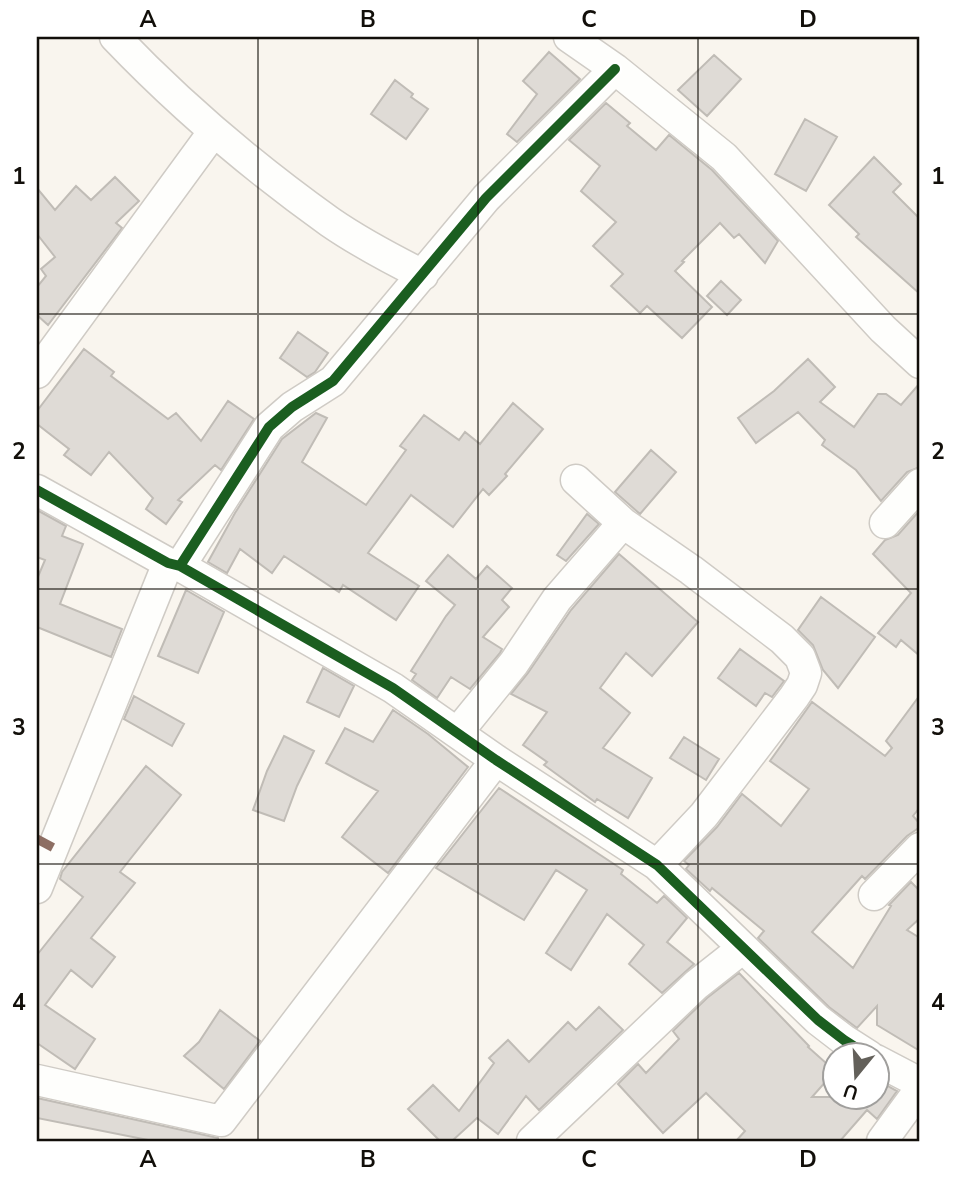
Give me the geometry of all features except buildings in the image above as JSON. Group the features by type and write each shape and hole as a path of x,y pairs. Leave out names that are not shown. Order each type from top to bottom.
{"street":[{"path":"116,37 157,80 214,131 331,223 423,275"},
{"path":"569,37 615,69 746,178 883,329 920,363"},
{"path":"37,888 174,564 269,427 292,407 333,381 486,198 615,69"},
{"path":"37,373 214,131"},
{"path":"576,480 623,523 691,570 782,639 800,657 806,673 794,697 704,815 657,865"},
{"path":"885,523 920,484"},
{"path":"37,490 393,688 496,760 657,865 818,1020 847,1042"},
{"path":"458,732 514,663 557,598 623,523"},
{"path":"37,1080 221,1121 496,760"},
{"path":"874,895 920,848"},
{"path":"533,1141 696,985 743,948"},
{"path":"882,1141 918,1090 890,1070"}],"marked path":[{"path":"37,839 54,848"}],"cycle path":[{"path":"180,566 269,427 292,407 333,381 486,198 615,69"},
{"path":"37,490 168,563 180,566 393,688 496,760 657,865 818,1020 847,1042"}]}
